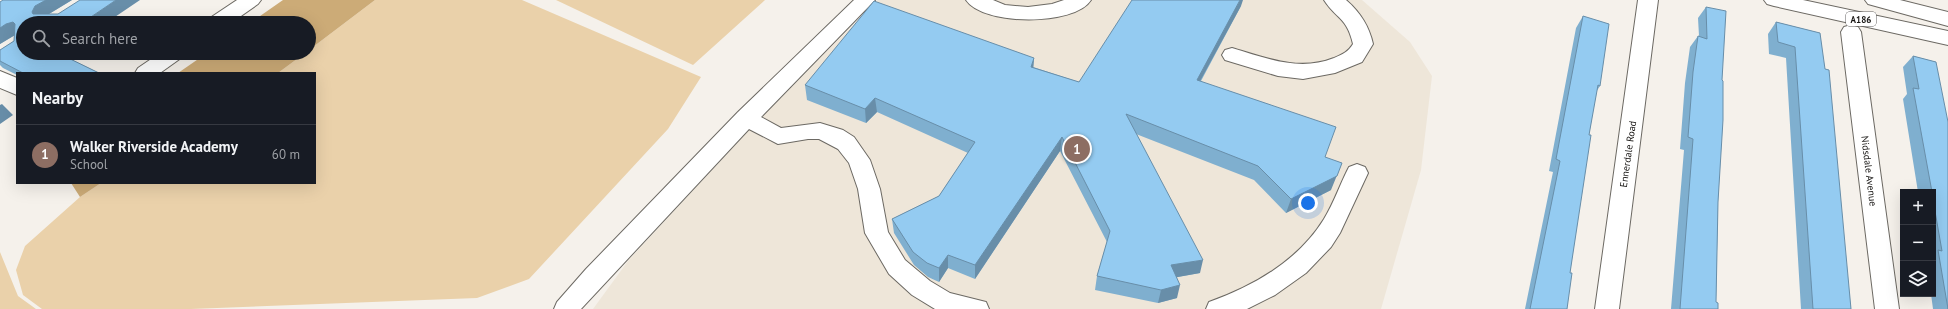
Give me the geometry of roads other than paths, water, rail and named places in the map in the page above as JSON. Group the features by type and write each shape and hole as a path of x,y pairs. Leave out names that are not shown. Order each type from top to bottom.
{"street":[{"path":"227,16 251,0"},
{"path":"566,309 595,276 746,118 865,0"},
{"path":"976,0 1002,11 1027,15 1052,12 1081,0"},
{"path":"1232,55 1278,68 1303,72 1328,68 1355,57 1363,44 1360,29 1346,10 1334,0"},
{"name":"Ennerdale Road","path":"1608,309 1648,0"},
{"name":"A186","path":"1774,0 1948,38"},
{"path":"1875,0 1948,19"},
{"name":"Nidsdale Avenue","path":"1850,32 1887,309"},
{"path":"146,72 164,60"},
{"path":"0,78 16,87"},
{"path":"746,118 778,136 808,131 820,131 835,136 846,143 859,160 869,189 877,233 897,267 921,288 944,302 977,309"},
{"path":"1218,309 1231,305 1276,282 1309,255 1332,227 1357,173"}],"place":[{"name":"Walker Riverside Academy","path":"1077,149"}]}
